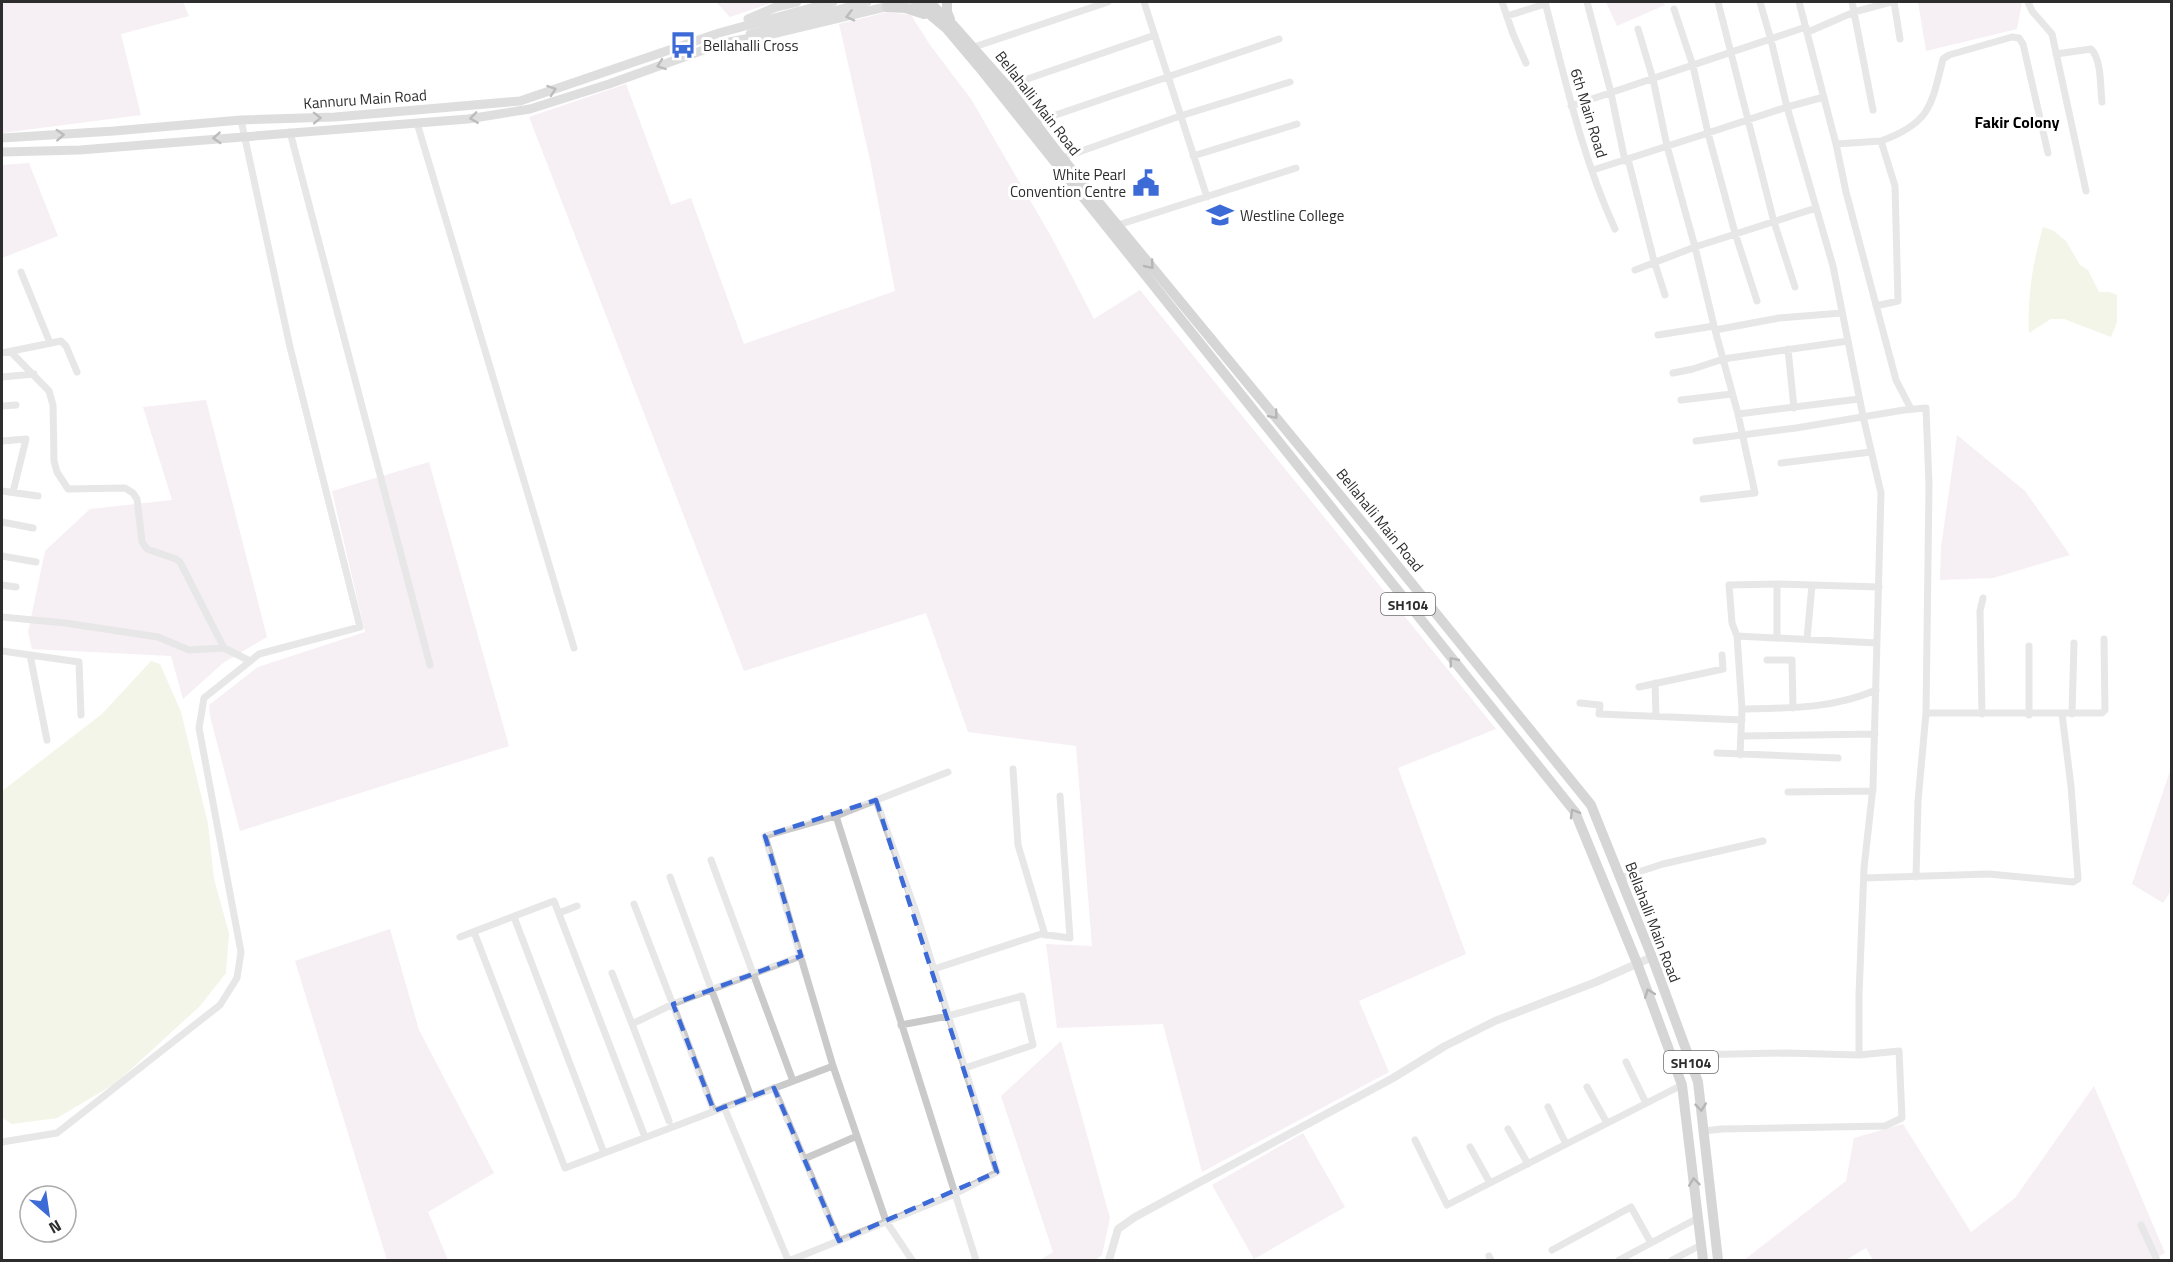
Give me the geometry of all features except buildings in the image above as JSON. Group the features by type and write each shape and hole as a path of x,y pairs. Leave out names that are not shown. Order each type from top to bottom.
{"main road":[{"path":"719,33 776,7 797,2"},
{"path":"719,33 833,2"},
{"path":"2,152 80,150 468,119 530,109 609,84 723,42 867,2"},
{"path":"723,42 772,34 906,2"},
{"name":"Bellahalli Main Road","path":"915,2 947,29 979,67 1362,522 1591,805 1652,957 1698,1082 1718,1260"},
{"name":"Bellahalli Main Road","path":"929,2 974,47 1007,86 1113,227 1575,812 1637,963 1682,1084 1703,1260"},
{"path":"947,2 946,12 953,25"},
{"path":"887,7 914,10 938,21"},
{"path":"719,33 723,42"},
{"name":"Kannuru Main Road","path":"2,138 114,132 241,120 335,117 520,101 719,33"}],"street":[{"path":"974,47 1108,2"},
{"path":"1144,2 1207,197"},
{"path":"1502,2 1526,63"},
{"path":"1587,2 1626,160 1665,295"},
{"path":"1719,2 1774,222 1795,287"},
{"path":"1760,2 1787,107 1833,266 1859,399 1881,493 1873,791 1864,878 1859,1055"},
{"path":"1799,2 1896,380 1911,409"},
{"path":"1852,2 1873,110"},
{"path":"1571,106 1807,30 1854,12 1893,2 1900,39"},
{"path":"2028,2 2052,34 2085,191"},
{"path":"1507,16 1545,3"},
{"name":"6th Main Road","path":"1545,3 1571,106 1593,170 1597,189 1615,229"},
{"path":"1674,9 1693,66 1708,134 1735,233 1757,301"},
{"path":"1638,29 1653,79 1667,146 1738,414 1755,493 1703,499"},
{"path":"1007,86 1155,35"},
{"path":"1836,144 1881,141 1899,134 1918,122 1932,102 1942,59 2012,37 2019,38 2022,44 2048,153"},
{"path":"1035,122 1279,39"},
{"path":"2056,54 2091,49 2094,52 2098,62 2102,102"},
{"path":"1062,158 1180,116 1290,82"},
{"path":"1593,170 1824,97"},
{"path":"2,1142 57,1132 220,1005 237,978 241,952 199,728 204,698 259,654 360,627 290,347 241,120"},
{"path":"417,123 574,648"},
{"path":"1193,156 1298,124"},
{"path":"290,132 430,665"},
{"path":"1876,306 1898,302 1895,186 1881,141"},
{"path":"1113,227 1296,168"},
{"path":"1635,270 1654,261 1735,233 1816,208"},
{"path":"21,272 50,343"},
{"path":"1658,335 1779,318 1842,313"},
{"path":"2,353 61,341 66,346 77,372"},
{"path":"1673,373 1723,359 1848,341"},
{"path":"1788,349 1794,408"},
{"path":"11,351 50,391 53,405 54,461 57,472 68,489 125,488 133,493 137,499 142,542 147,549 180,562 224,648"},
{"path":"2,377 34,374"},
{"path":"1681,400 1732,394"},
{"path":"1738,414 1859,399"},
{"path":"2,406 16,405"},
{"path":"1696,441 1926,408 1929,485 1926,713 1918,801 1916,877"},
{"path":"2,441 26,439 13,492"},
{"path":"1781,463 1871,452"},
{"path":"2,491 38,496"},
{"path":"2,522 33,528"},
{"path":"2,556 36,562"},
{"path":"1777,584 1777,638"},
{"path":"2,585 16,587"},
{"path":"1740,755 1742,709 1737,636 1732,623 1729,585 1879,587"},
{"path":"1807,639 1812,585"},
{"path":"1982,714 1980,611 1983,598"},
{"path":"2,617 65,623 158,637 189,650 224,648 250,661"},
{"path":"1737,636 1877,643"},
{"path":"1926,713 2098,714 2105,710 2104,639"},
{"path":"2072,714 2074,643"},
{"path":"2029,646 2029,715"},
{"path":"2,651 79,663 81,715"},
{"path":"30,655 47,740"},
{"path":"1639,687 1723,669 1722,655"},
{"path":"1767,660 1792,660 1793,708"},
{"path":"1655,683 1656,716"},
{"path":"1742,709 1828,705 1854,700 1876,690"},
{"path":"1581,703 1604,706 1599,714 1742,720"},
{"path":"1864,878 1989,874 2073,882 2078,879 2071,786 2062,714"},
{"path":"1741,736 1875,734"},
{"path":"1718,753 1838,758"},
{"path":"1013,769 1018,845 1044,935"},
{"path":"912,1260 886,1221 833,1066 765,836 836,816 948,772"},
{"path":"1788,792 1873,791"},
{"path":"934,969 1041,934 1070,938 1060,796"},
{"path":"724,1107 790,1260 955,1194 997,1172 916,912 876,800"},
{"path":"836,816 976,1260"},
{"path":"1620,878 1663,864 1763,841"},
{"path":"711,860 793,1081"},
{"path":"670,877 751,1097"},
{"path":"460,938 554,901 645,1137"},
{"path":"634,904 714,1111"},
{"path":"559,913 577,906"},
{"path":"514,917 604,1153"},
{"path":"474,932 565,1168 833,1066"},
{"path":"632,1024 673,1004 801,956"},
{"path":"1109,1260 1118,1229 1135,1217 1393,1078 1445,1046 1495,1021 1596,982 1652,957"},
{"path":"612,973 669,1121"},
{"path":"901,1025 948,1016 1022,996 1033,1045 965,1068"},
{"path":"1688,1056 1785,1053 1859,1055 1899,1051 1902,1118 1896,1122 1886,1126 1704,1131"},
{"path":"1626,1062 1646,1103"},
{"path":"1414,1140 1447,1205 1682,1084"},
{"path":"1587,1087 1607,1123"},
{"path":"774,1088 839,1241"},
{"path":"1548,1107 1566,1144"},
{"path":"1508,1130 1528,1164"},
{"path":"804,1159 857,1136"},
{"path":"1470,1147 1490,1184"},
{"path":"1552,1250 1631,1207 1651,1244"},
{"path":"1619,1260 1698,1218"},
{"path":"2141,1225 2157,1260"},
{"path":"1672,1260 1701,1245"}],"highlighted area":[{"path":"876,800 997,1172 839,1241 774,1088 714,1111 673,1004 801,956 765,836"}],"shaded area":[{"path":"2,2 183,2 189,16 121,34 141,115 2,133"},
{"path":"716,2 774,2 730,17"},
{"path":"1606,2 1663,2 1665,5 1617,26"},
{"path":"1918,2 2022,2 2017,29 1926,51"},
{"path":"888,12 911,15 930,45 971,99 1052,238 1094,319 1140,290 1496,729 1398,768 1466,954 1359,1001 1389,1072 1202,1172 1163,1024 1057,1028 1046,944 1092,946 1076,746 968,732 926,613 744,671 529,117 626,84 671,205 691,198 744,344 895,291 870,160 839,24"},
{"path":"29,163 58,236 2,258 2,165"},
{"path":"2043,227 2054,231 2066,241 2080,265 2088,270 2099,292 2117,295 2117,322 2111,337 2064,319 2051,319 2029,333 2032,280"},
{"path":"206,400 267,637 223,663 183,699 171,656 32,649 28,632 45,551 90,509 172,500 143,407"},
{"path":"1957,435 2025,491 2070,555 1993,578 1940,580 1941,547"},
{"path":"429,462 509,746 240,831 209,705 258,667 365,632 332,491"},
{"path":"151,661 160,664 181,712 208,824 214,879 229,933 226,973 200,1006 116,1083 57,1118 12,1124 2,1118 2,791 102,714"},
{"path":"2171,768 2171,891 2163,903 2132,884"},
{"path":"390,929 419,1030 494,1173 428,1212 448,1260 387,1260 295,961"},
{"path":"1061,1041 1110,1218 1102,1255 1095,1260 1040,1260 1053,1252 1001,1096"},
{"path":"2094,1086 2165,1253 2151,1260 1873,1260 1866,1248 1846,1260 1744,1260 1846,1181 1854,1138 1903,1124 1971,1232 2015,1198"},
{"path":"1303,1133 1345,1207 1254,1259 1212,1185"}],"place":[{"name":"Bellahalli Cross","path":"683,45"},
{"name":"White Pearl Convention Centre","path":"1146,183"},
{"name":"Westline College","path":"1220,215"}],"district":[{"name":"Fakir Colony","path":"2017,122"}]}
